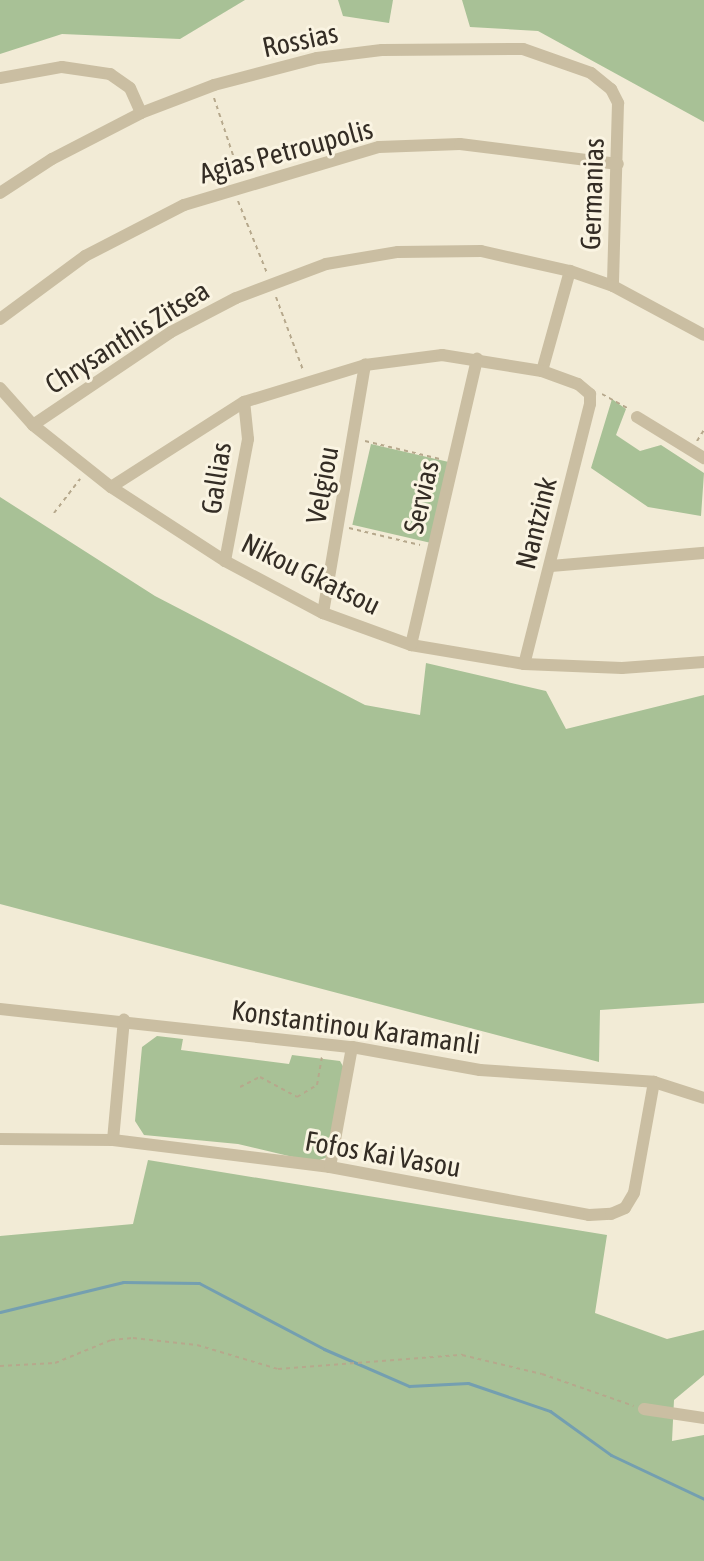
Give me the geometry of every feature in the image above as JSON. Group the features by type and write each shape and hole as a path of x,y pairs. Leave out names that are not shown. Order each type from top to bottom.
{"street":[{"name":"Rossias","path":"0,193 52,159 141,113 210,86 317,58 477,47 523,49 563,60 611,89 618,103"},
{"path":"0,78 62,67 110,74 130,88 141,113"},
{"name":"Germanias","path":"613,286 618,103"},
{"name":"Agias Petroupolis","path":"0,319 85,256 184,205 379,147 460,144 618,164"},
{"name":"Chrysanthis Zitsea","path":"33,425 171,332 236,298 326,264 398,252 481,251 570,271 613,286 704,335"},
{"path":"542,371 570,271"},
{"path":"111,487 244,402 365,365 442,355 477,359 542,371 590,394"},
{"name":"Servias","path":"411,645 477,359"},
{"name":"Velgiou","path":"323,613 365,365"},
{"name":"Nikou Gkatsou","path":"0,388 33,425 111,487 225,561 323,613 411,645 524,664 622,668 704,662"},
{"name":"Nantzink","path":"524,664 551,566 590,394"},
{"name":"Gallias","path":"225,561 248,439 244,402"},
{"path":"637,417 704,458"},
{"path":"551,566 704,553"},
{"name":"Konstantinou Karamanli","path":"0,1009 323,1043 480,1070 654,1082 704,1098"},
{"path":"113,1140 124,1020"},
{"path":"330,1167 352,1047"},
{"name":"Fofos Kai Vasou","path":"0,1139 113,1140 330,1167 589,1215 611,1214 625,1208 634,1193 654,1082"},
{"path":"644,1409 704,1418"}],"path":[{"path":"210,86 243,185"},
{"path":"590,394 611,395 637,417"},
{"path":"354,439 453,462"},
{"path":"54,513 88,469"},
{"path":"339,525 433,548"},
{"path":"240,1087 260,1077 297,1097 322,1076 323,1043"},
{"path":"0,1366 55,1363 111,1340 133,1338 197,1345 278,1369 462,1355 542,1374 644,1409"}],"green space":[{"path":"0,0 245,0 180,39 62,34 0,54"},
{"path":"338,0 393,0 389,23 343,16"},
{"path":"462,0 704,0 704,122 538,31 470,27"},
{"path":"612,399 626,409 616,435 640,451 661,445 704,473 701,516 648,507 591,468"},
{"path":"371,444 451,462 432,543 352,525"},
{"path":"0,497 155,596 365,705 420,715 426,663 546,691 566,729 704,695 704,1003 600,1010 599,1062 0,904"},
{"path":"157,1036 183,1039 181,1050 289,1064 292,1055 340,1061 345,1070 328,1157 314,1162 238,1144 144,1135 135,1121 142,1047"},
{"path":"148,1160 607,1235 595,1313 667,1339 704,1330 704,1375 674,1400 672,1441 704,1435 704,1561 0,1561 0,1236 133,1224"}],"waterway":[{"path":"0,1312 123,1282 199,1283 324,1349 409,1386 468,1383 550,1411 611,1455 704,1499"}]}
